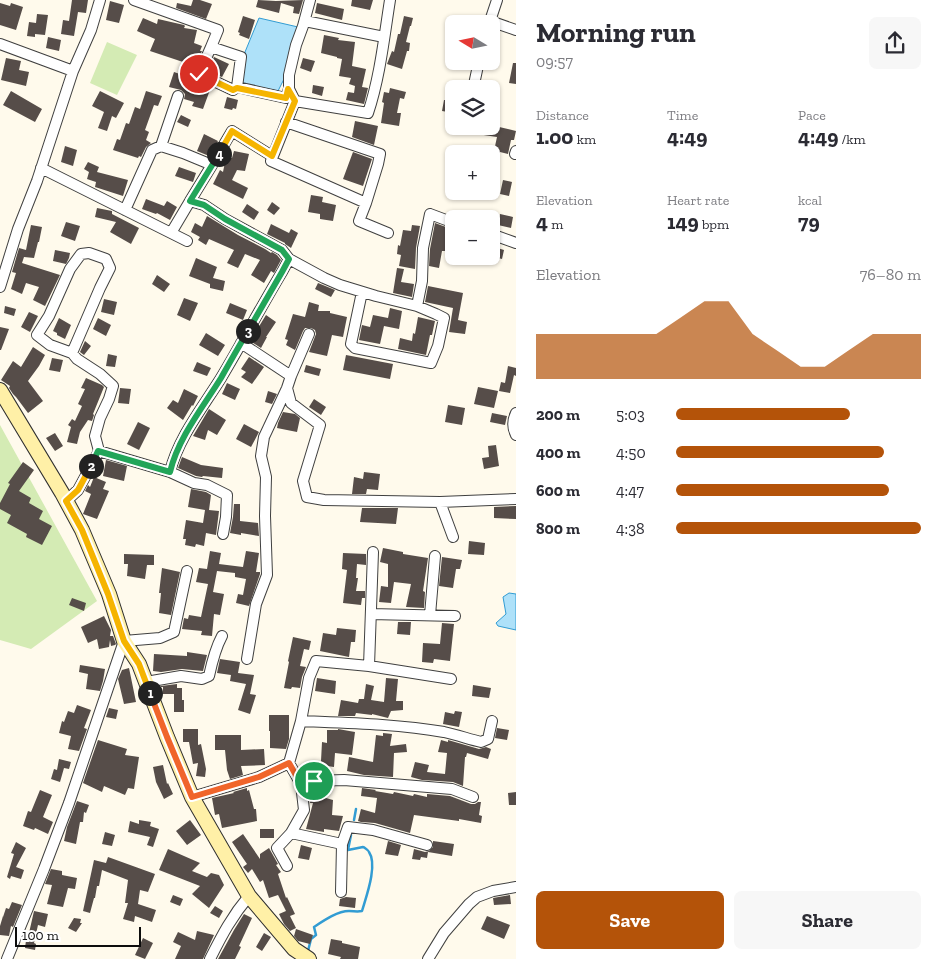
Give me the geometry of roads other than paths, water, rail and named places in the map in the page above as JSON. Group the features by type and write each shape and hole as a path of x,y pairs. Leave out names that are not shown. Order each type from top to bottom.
{"main road":[{"path":"0,390 66,501 86,539 124,641 139,664 192,797 249,896 294,949 308,959"}],"street":[{"path":"0,287 18,229 41,168 73,71 100,0"},
{"path":"134,0 218,30 199,74 233,90 237,88 286,98 296,45 310,0"},
{"path":"295,101 368,113 375,86 390,0"},
{"path":"492,15 497,0"},
{"path":"305,20 384,37"},
{"path":"500,26 516,30"},
{"path":"0,44 73,71"},
{"path":"211,47 241,56 237,88"},
{"path":"288,89 295,101"},
{"path":"161,146 178,96"},
{"path":"295,101 270,161 366,203"},
{"path":"286,122 380,154 359,221 388,233"},
{"path":"171,233 232,131 272,156"},
{"path":"125,210 152,150 161,146 212,165"},
{"path":"41,168 187,241"},
{"path":"190,201 204,205 225,219 282,250 289,259 324,278 362,292 417,306 444,318 438,346 431,363 355,348 350,344 362,292"},
{"path":"417,306 422,281 423,248 430,214 445,220"},
{"path":"500,237 516,243"},
{"path":"66,501 78,490 98,451 95,436 113,386 72,353 50,345 37,335 49,316 70,269 80,254 89,254 106,259 110,268 72,353"},
{"path":"170,472 172,462 190,427 221,378 289,259"},
{"path":"247,659 256,604 267,575 266,477 261,456 264,437 309,334"},
{"path":"241,343 291,376"},
{"path":"287,388 291,403 320,425 303,481 308,497 324,500 440,502 516,499"},
{"path":"516,413 513,428 516,435"},
{"path":"98,451 170,472 194,483 208,485 227,495 223,534"},
{"path":"440,502 453,538"},
{"path":"370,666 373,552"},
{"path":"430,616 435,556"},
{"path":"7,959 48,861 124,641 160,638 174,632 187,571"},
{"path":"371,614 455,616"},
{"path":"146,682 181,676 202,679 209,676 216,648 222,636"},
{"path":"287,866 277,848 291,833 304,810 301,784 289,763 301,721 309,678 316,661 370,666 451,679"},
{"path":"301,721 412,728 444,732 481,742 488,738 492,721"},
{"path":"192,797 259,777 289,763"},
{"path":"301,784 314,781 344,780 452,790 472,797"},
{"path":"341,892 342,844 348,827 373,830 427,845"},
{"path":"291,833 342,844"},
{"path":"428,959 444,934 469,904 493,890 516,887"},
{"path":"210,959 229,922 249,896"}],"water":[{"path":"259,18 298,27 285,77 278,91 242,84 245,52"},
{"path":"509,593 516,594 516,630 498,626 496,623 506,614 503,597"}],"waterway":[{"path":"354,820 356,809"},
{"path":"308,951 311,939 316,935 314,927 340,913 362,911 372,873 371,858 369,851 364,847 348,850 351,835"}]}
